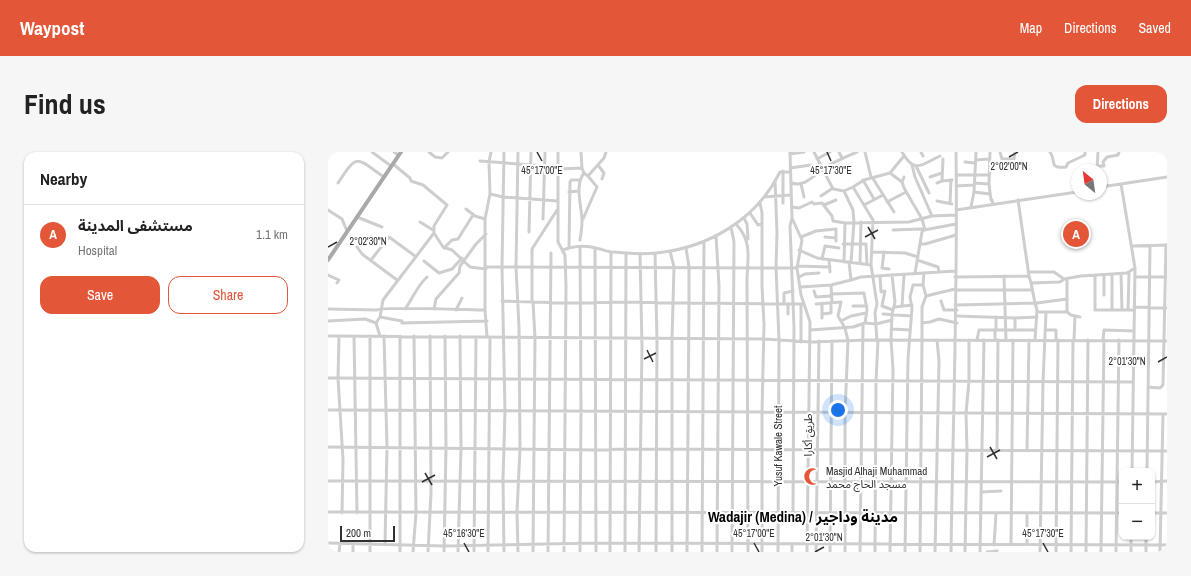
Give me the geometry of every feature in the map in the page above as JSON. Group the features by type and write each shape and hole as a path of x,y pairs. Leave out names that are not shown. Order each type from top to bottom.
{"main road":[{"path":"328,259 348,232 399,154"}],"street":[{"path":"372,152 410,178 411,181 423,185 446,205 434,226 434,232 383,300 380,317 376,323"},
{"path":"394,152 399,154"},
{"path":"429,152 438,158 442,158 448,152"},
{"path":"488,552 490,380 489,338 485,310 485,220 490,194 489,162 491,152"},
{"path":"504,152 502,267 506,411 503,480 504,552"},
{"path":"518,152 516,267 520,380 520,449 517,512 518,552"},
{"path":"529,232 532,166 531,152"},
{"path":"543,219 545,152"},
{"path":"558,152 558,242 565,255 566,266 564,552"},
{"path":"582,221 597,187 584,173 582,168 582,153 586,152"},
{"path":"792,513 794,342 790,226 792,207 790,153 804,152"},
{"path":"814,152 833,188 839,192 853,187 863,180 890,173 904,156"},
{"path":"817,159 830,152"},
{"path":"839,152 842,158"},
{"path":"791,183 801,184 813,178 823,169 842,158 857,152"},
{"path":"865,152 872,177 894,212"},
{"path":"902,152 904,156 916,166 922,166 938,157 935,152"},
{"path":"921,152 923,156"},
{"path":"950,552 952,413 957,323 955,290 956,152"},
{"path":"972,207 976,152"},
{"path":"990,152 989,184 993,204"},
{"path":"1000,152 1002,159 1014,159 1015,152"},
{"path":"1051,152 1054,166 1056,168 1066,167 1068,163 1085,155 1086,152"},
{"path":"1097,152 1097,164"},
{"path":"1096,164 1097,152"},
{"path":"1104,164 1103,162 1107,157 1116,156 1119,152"},
{"path":"606,154 607,159"},
{"path":"588,176 598,166 606,154"},
{"path":"942,159 942,181"},
{"path":"965,162 989,159"},
{"path":"338,183 350,165 355,161 360,161 384,177"},
{"path":"480,161 558,167 559,169 582,168"},
{"path":"912,164 915,177 932,216"},
{"path":"563,250 569,248 595,248 611,252 655,254 686,248 704,242 731,228 750,213 760,203 782,171 812,165"},
{"path":"598,166 604,173 602,179"},
{"path":"916,166 929,193"},
{"path":"782,171 783,203"},
{"path":"580,240 582,221 579,191 580,180 584,173"},
{"path":"890,173 902,182 921,218 924,230 922,232 921,244 917,258 916,274"},
{"path":"930,177 942,173"},
{"path":"956,175 989,175"},
{"path":"902,182 904,177"},
{"path":"1108,186 1167,177"},
{"path":"569,248 570,180 580,180"},
{"name":"Yusuf Kawale Street","path":"775,180 779,340 777,481 778,552"},
{"path":"863,180 874,200"},
{"path":"950,180 950,203"},
{"path":"937,183 956,180"},
{"path":"801,184 804,197"},
{"path":"956,186 989,184"},
{"path":"1121,184 1135,268 1132,468"},
{"path":"853,187 873,222 871,265 877,304 875,552"},
{"path":"821,196 833,188"},
{"path":"569,192 579,191"},
{"path":"844,191 853,210 854,222 850,262 851,280"},
{"path":"887,202 906,192"},
{"path":"974,192 990,194"},
{"path":"956,210 1071,193"},
{"path":"490,194 503,197 558,201"},
{"path":"764,197 791,195"},
{"path":"864,205 883,195"},
{"path":"824,205 836,200"},
{"path":"1018,200 1029,274 1037,312 1035,340"},
{"path":"937,201 956,204"},
{"path":"792,207 799,208 812,202 814,204 822,202 832,216 833,221 845,223 909,222 932,216 956,214"},
{"path":"760,203 762,213 764,304 762,552"},
{"path":"466,209 473,215 485,220"},
{"path":"328,210 342,219 348,232"},
{"path":"533,552 535,338 531,266 532,247 557,210"},
{"path":"750,213 758,225 762,224"},
{"path":"444,248 452,240 458,239 473,215"},
{"path":"357,217 382,227"},
{"path":"744,218 747,224 749,255 747,268 748,552"},
{"path":"792,218 801,237 797,267 801,287 802,304 801,342"},
{"path":"420,222 434,232 444,248 452,250 472,268 531,266 580,266 610,268 830,267"},
{"path":"860,263 861,222"},
{"path":"844,262 845,223"},
{"path":"736,224 748,241"},
{"path":"894,230 924,230 956,224"},
{"path":"731,228 734,242 732,340 732,552"},
{"path":"801,237 816,231 836,229 836,240 825,237"},
{"path":"424,261 440,273 452,269 486,234"},
{"path":"921,244 956,235"},
{"path":"370,236 357,247 362,254 397,280"},
{"path":"716,236 718,268 717,552"},
{"path":"371,260 389,237 415,256"},
{"path":"702,552 704,242"},
{"path":"844,244 866,244 867,264"},
{"path":"1132,246 1167,245 1166,341 1163,386 1160,388 1148,387"},
{"path":"822,259 825,246 839,248"},
{"path":"1147,468 1150,246"},
{"path":"580,248 580,552"},
{"path":"595,248 596,552"},
{"path":"686,248 689,268 687,381 688,552"},
{"path":"799,250 809,256 822,259 871,265"},
{"path":"670,251 674,267 672,303 672,552"},
{"path":"610,552 611,252"},
{"path":"872,252 905,253 938,267 939,272"},
{"path":"884,252 882,268 889,269"},
{"path":"548,552 551,253"},
{"path":"625,552 626,253"},
{"path":"639,552 641,412 640,254"},
{"path":"655,254 657,302 656,552"},
{"path":"434,309 436,300 459,273 463,259"},
{"path":"828,260 830,272"},
{"path":"1031,283 1060,282 1066,279 1129,273 1135,268"},
{"path":"801,287 831,284 861,277 873,278 880,276 955,271"},
{"path":"955,277 1004,276 1054,272 1066,279"},
{"path":"799,277 805,274 819,273"},
{"path":"920,552 922,482 922,306 926,296 923,286 924,273"},
{"path":"1128,310 1129,273"},
{"path":"1112,274 1112,309"},
{"path":"1122,274 1122,310"},
{"path":"328,275 339,280 337,283"},
{"path":"890,552 893,382 891,340 892,314 894,308 892,275"},
{"path":"902,306 904,275"},
{"path":"1104,275 1104,295"},
{"path":"880,276 881,292 885,292 882,306"},
{"path":"1004,276 1006,340"},
{"path":"1095,276 1095,310 1166,308"},
{"path":"405,310 412,302 418,287 427,277"},
{"path":"1135,277 1166,277"},
{"path":"1066,279 1067,312"},
{"path":"822,304 822,316 831,313 831,284"},
{"path":"905,552 907,450 906,413 912,305 910,297 913,286 923,286"},
{"path":"926,296 955,290 1032,290"},
{"path":"788,314 784,293 793,291"},
{"path":"814,291 816,298 831,295 864,294 867,306 864,324 861,382 862,450 860,552"},
{"path":"456,310 462,298"},
{"path":"941,301 944,310 957,307 1005,303 1035,303 1067,300"},
{"path":"502,301 566,303 657,302 802,304"},
{"path":"816,304 841,302 838,315 845,328 848,341 845,413 845,552"},
{"name":"طريق أكارا","path":"802,304 808,312 811,342 808,381 809,514 807,552"},
{"path":"877,304 894,308 912,305"},
{"path":"852,306 867,306"},
{"path":"328,309 378,310 381,307 405,310 485,310"},
{"path":"1037,312 1067,312 1075,316 1080,316"},
{"path":"841,321 847,317 866,313"},
{"path":"1040,552 1042,413 1046,313"},
{"path":"883,314 911,316"},
{"path":"957,316 1006,318 1036,317"},
{"path":"1071,552 1072,383 1075,316"},
{"path":"380,317 402,321 402,323 487,321"},
{"path":"996,317 998,381 997,450"},
{"path":"1015,330 1016,318"},
{"path":"328,321 365,319 376,323"},
{"path":"922,323 939,319 957,323"},
{"path":"810,330 845,328 864,324 876,324 892,320"},
{"path":"376,323 380,336"},
{"path":"892,329 910,330"},
{"path":"977,340 978,330 1035,330"},
{"path":"1045,330 1056,330 1057,340 1058,450 1056,552"},
{"path":"1101,552 1104,330 1134,331"},
{"path":"328,336 460,336 489,338 688,340 764,339 794,342 864,340 1166,341"},
{"path":"339,336 338,378 342,460 342,513"},
{"path":"354,336 354,410 357,513"},
{"path":"370,336 370,552"},
{"path":"384,336 387,447 385,481 385,544"},
{"path":"400,336 400,552"},
{"path":"413,552 416,513 414,336"},
{"path":"428,552 431,514 430,336"},
{"path":"444,552 444,481 446,447 444,378 445,336"},
{"path":"458,552 461,448 460,336"},
{"path":"474,552 473,481 475,448 474,379 476,337"},
{"path":"935,552 938,340"},
{"path":"965,552 967,450 966,413 969,381 969,340"},
{"path":"980,552 982,482 981,413 984,340"},
{"path":"1011,544 1013,340"},
{"path":"1027,450 1029,340"},
{"path":"1086,552 1088,481 1088,340"},
{"path":"1116,552 1119,340"},
{"path":"830,552 832,341"},
{"path":"816,552 818,450 817,381 819,342"},
{"path":"328,378 444,378 596,381 747,380 861,382 1133,382"},
{"path":"328,410 400,409 520,412 1165,414 1162,451 1160,552"},
{"path":"328,447 446,447 534,450 610,450 625,448 809,451 877,451 922,449 982,451 1167,451"},
{"path":"328,481 416,482 503,480 534,482 1117,482"},
{"path":"1155,482 1167,482"},
{"path":"981,492 1001,492"},
{"path":"328,512 401,512 431,514 445,512 580,514 672,512 809,514 996,514 1011,512 1117,513"},
{"path":"1027,513 1027,544"},
{"path":"1155,513 1167,513"},
{"path":"994,545 996,514"},
{"path":"1131,540 1131,552"},
{"path":"1146,540 1146,552"},
{"path":"328,544 371,543 444,546 458,544 504,545 564,543 672,545 1167,545"},
{"path":"339,552 340,544"},
{"path":"353,544 353,552"},
{"path":"792,544 792,552"},
{"path":"986,552 997,551"}],"place":[{"name":"مستشفى المدينة","path":"1076,234"},
{"name":"Masjid Alhaji Muhammad مسجد الحاج محمد","path":"813,477"}],"district":[{"name":"Wadajir (Medina) / مدينة وداجير","path":"803,516"}]}
